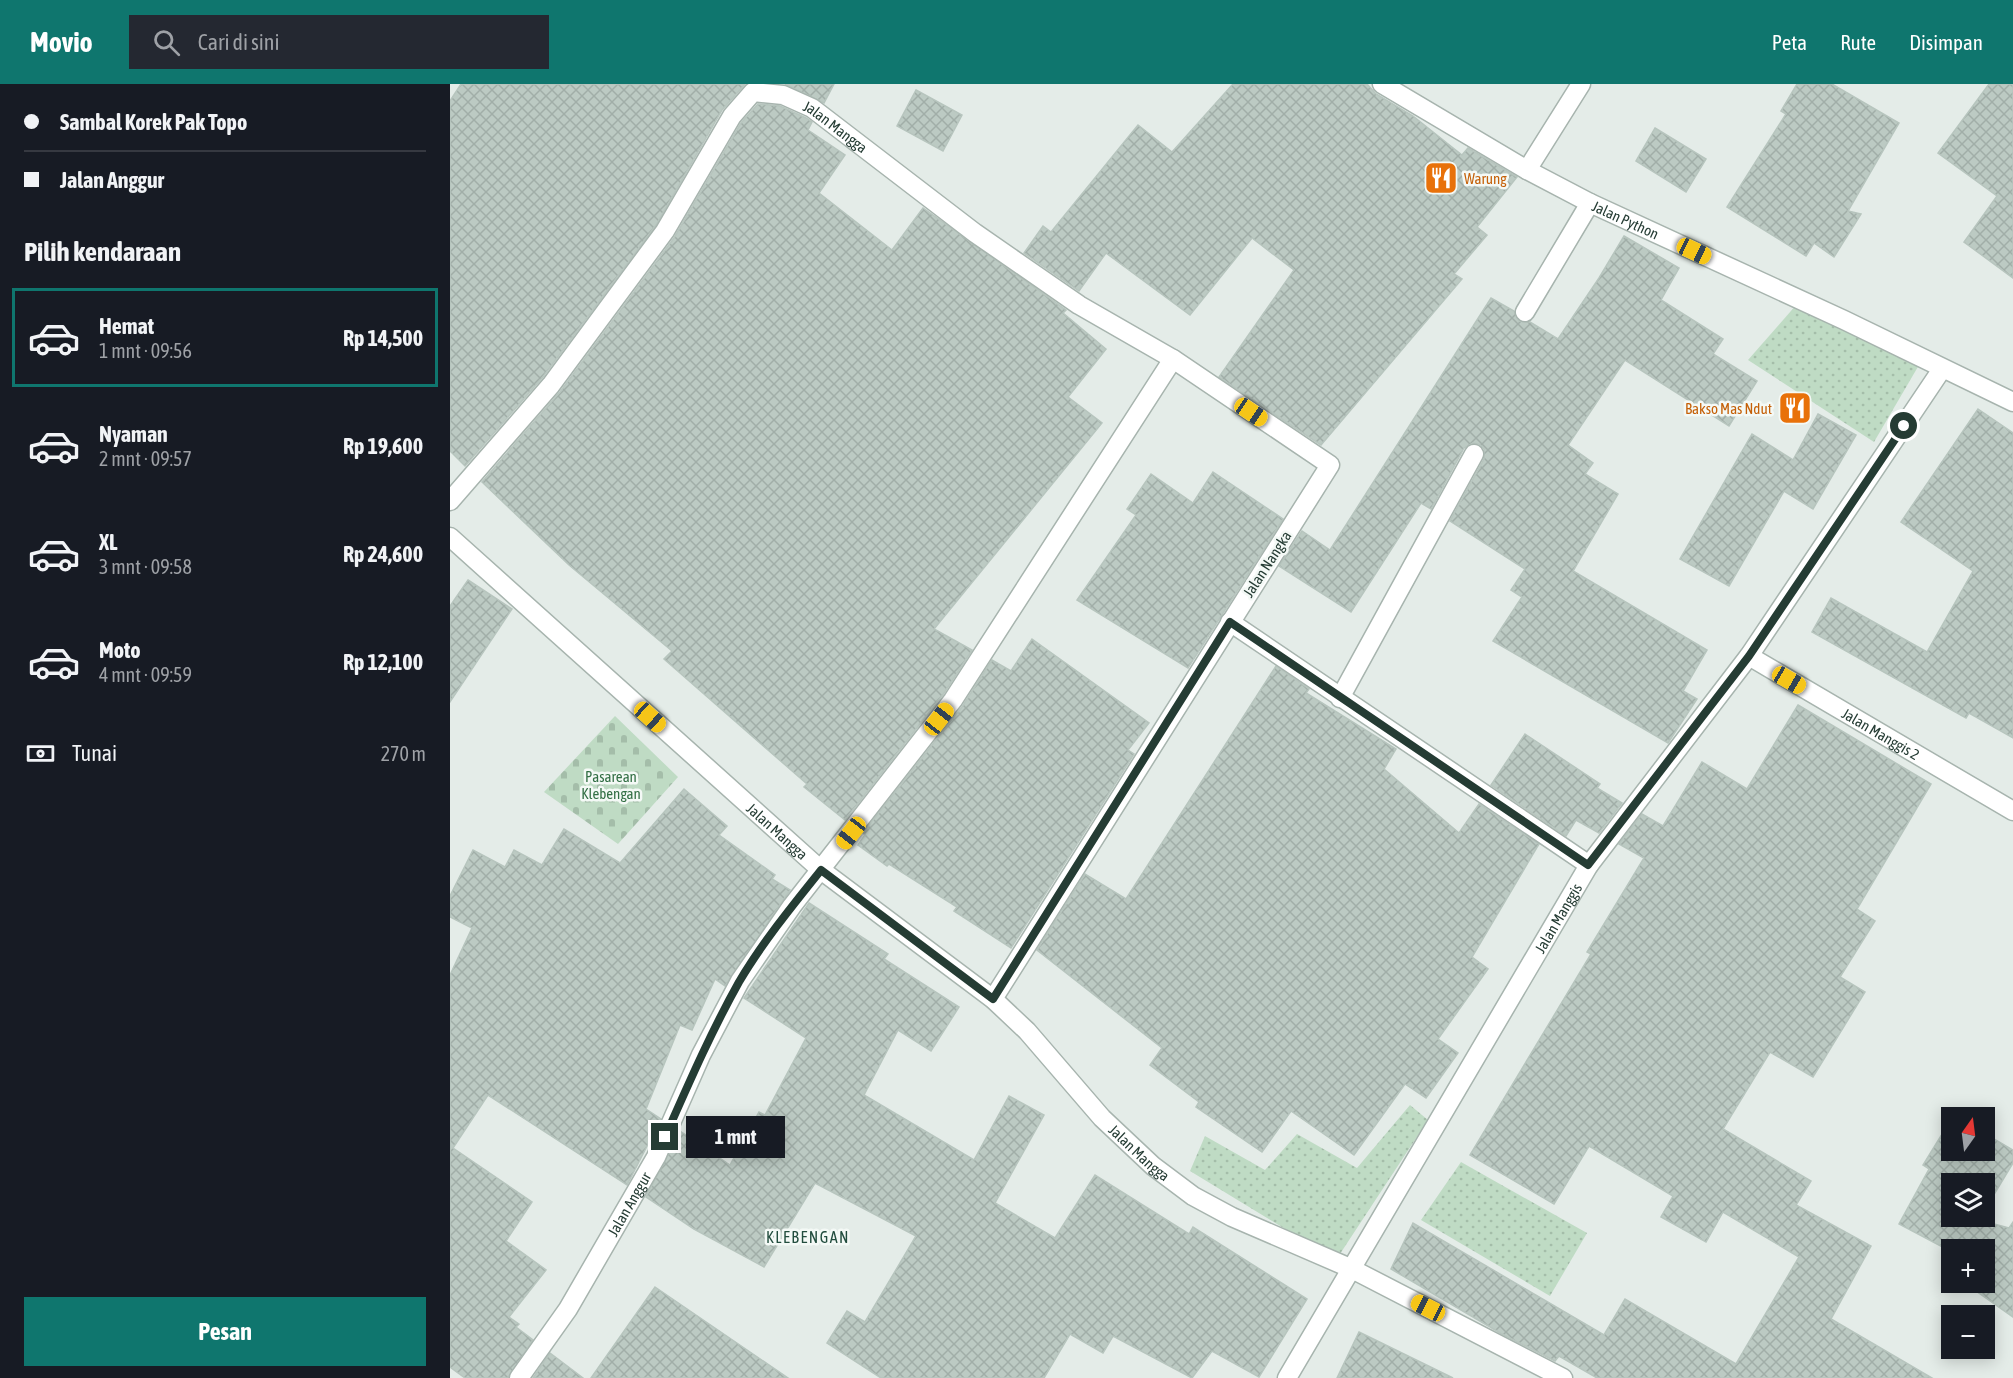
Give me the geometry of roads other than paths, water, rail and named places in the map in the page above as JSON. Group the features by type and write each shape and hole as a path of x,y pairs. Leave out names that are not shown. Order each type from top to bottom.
{"street":[{"name":"Jalan Python","path":"1382,84 1527,170 1590,203 1942,369"},
{"path":"1527,170 1581,84"},
{"name":"Jalan Mangga","path":"450,501 564,368 665,231 732,116 753,92 783,95 812,108 975,233 1079,304 1173,359 1330,465"},
{"path":"1525,312 1590,203"},
{"name":"Jalan Anggur","path":"519,1378 568,1309 656,1157 701,1055 740,981 792,906 953,700 1173,359"},
{"path":"1942,369 2013,402"},
{"name":"Jalan Manggis","path":"1287,1378 1588,865 1749,656 1942,369"},
{"path":"1340,698 1474,454"},
{"name":"Jalan Nangka","path":"993,999 1330,465"},
{"name":"Jalan Mangga","path":"450,537 821,870 993,999 1027,1031 1102,1118 1153,1166 1193,1196 1232,1217 1350,1268 1563,1378"},
{"path":"1230,622 1588,865"},
{"name":"Jalan Manggis 2","path":"1749,656 2013,811"}],"place":[{"name":"Warung","path":"1441,178"},
{"name":"Bakso Mas Ndut","path":"1795,408"}],"district":[{"name":"KLEBENGAN","path":"808,1237"}],"park label":[{"name":"Pasarean Klebengan","path":"611,784"}]}
